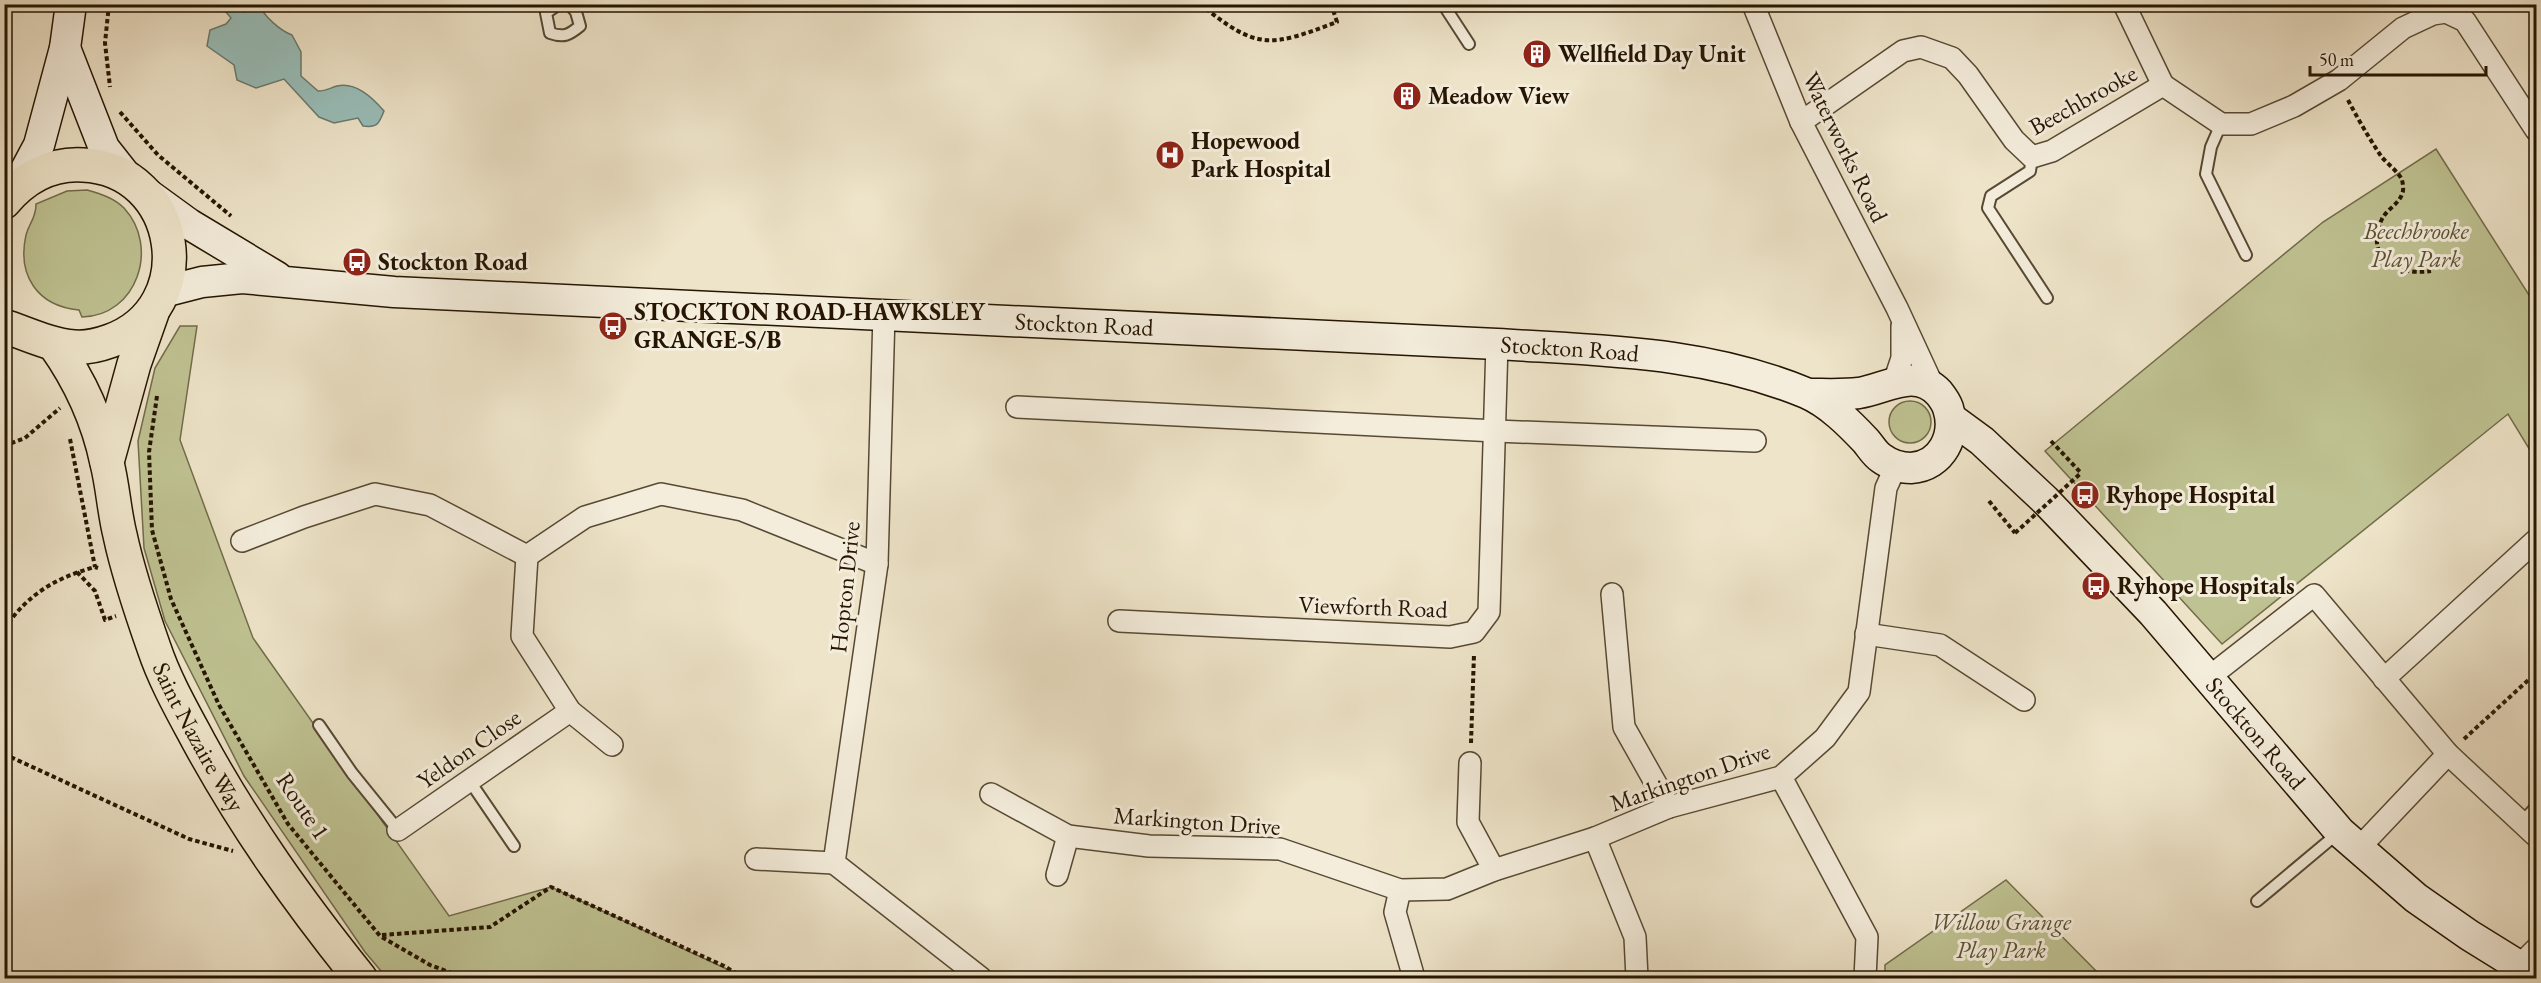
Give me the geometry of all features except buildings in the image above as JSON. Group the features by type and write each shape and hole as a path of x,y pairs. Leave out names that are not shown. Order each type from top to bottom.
{"highway":[{"name":"Stockton Road","path":"10,196 39,172 68,164 98,165 135,184"},
{"path":"4,326 46,341 76,347 120,337 139,325 158,300 170,266 169,239 160,214 135,184"},
{"name":"Saint Nazaire Way","path":"107,462 134,364 158,300"},
{"path":"4,308 17,322 46,341"},
{"name":"Saint Nazaire Way","path":"46,341 73,370 84,393 107,462 124,552 155,651 181,710 270,861 360,978"}],"main road":[{"path":"10,196 39,145 65,48 71,4"},
{"path":"65,48 104,148 135,184"},
{"name":"Stockton Road","path":"135,184 217,242 283,280"},
{"name":"Stockton Road","path":"158,300 202,282 242,278 394,292 1497,344 1668,355 1722,365 1809,394 1831,409 1881,459 1896,466"},
{"name":"Stockton Road","path":"1809,394 1841,394 1908,380 1922,381 1934,388 1946,402 1952,419 2001,459 2044,500 2153,613 2349,840 2416,898 2531,963"},
{"path":"1870,446 1865,431 1865,415 1871,400 1888,385"},
{"path":"1896,466 1911,468 1926,464 1939,455 1952,432 1952,419"},
{"path":"1939,455 2001,459"}],"street":[{"name":"Waterworks Road","path":"1753,4 1801,122 1897,308 1934,388"},
{"path":"2124,4 2163,85"},
{"path":"2221,124 2251,124 2294,106 2339,80 2403,28 2452,8 2465,21 2536,130"},
{"name":"Beechbrooke","path":"1801,122 1903,51 1921,47 1952,58 1968,75 2014,140 2032,157 2052,151 2163,85 2221,124"},
{"name":"Waterworks Road","path":"1888,385 1902,358 1903,332 1897,308"},
{"name":"Hopton Drive","path":"834,863 877,564 884,314"},
{"name":"Viewforth Road","path":"1119,621 1450,637 1474,633 1489,612 1497,344"},
{"path":"1017,407 1496,431 1755,441"},
{"name":"Markington Drive","path":"991,794 1068,836 1149,846 1280,849 1400,890 1447,889 1494,870 1595,838 1669,807 1781,777 1826,738 1859,692 1886,488 1896,466"},
{"path":"527,556 585,517 661,494 742,510 877,564"},
{"path":"242,541 304,517 375,495 430,505 527,556"},
{"path":"2384,679 2536,540"},
{"path":"527,556 522,636 570,711 612,745"},
{"path":"1612,594 1624,727 1669,807"},
{"path":"2208,678 2314,595 2448,754 2529,829"},
{"path":"1866,634 1940,645 2024,700"},
{"name":"Yeldon Close","path":"398,830 570,711"},
{"path":"2349,840 2448,754"},
{"path":"1470,763 1468,822 1494,870"},
{"path":"1781,777 1867,937 1865,978"},
{"path":"1057,875 1068,836"},
{"path":"1595,838 1635,937 1637,978"},
{"path":"756,859 834,863 981,978"},
{"path":"1400,890 1395,912 1414,978"}],"lane":[{"path":"560,4 546,13 550,33 560,37 569,36 580,26 576,12 569,4"},
{"path":"1443,4 1469,44"},
{"path":"2221,124 2211,147 2206,174 2247,255"},
{"path":"2032,157 2030,171 1991,196 1988,208 2047,298"},
{"path":"319,725 352,773 398,830"},
{"path":"470,780 514,846"},
{"path":"2529,829 2536,807"},
{"path":"2256,901 2349,840"}],"path":[{"path":"110,4 105,43 111,94"},
{"path":"1200,4 1219,20 1249,38 1274,42 1337,22 1331,4"},
{"path":"2339,80 2366,133 2401,179 2403,187 2402,196 2386,211 2381,221 2378,243 2381,255 2395,268 2407,272 2431,271"},
{"path":"112,104 158,155 231,216"},
{"name":"Route 1","path":"157,396 149,452 152,530 161,570 171,599 219,705 288,824 380,936 430,965 465,978"},
{"path":"4,447 25,438 66,402"},
{"path":"69,433 71,453 95,567"},
{"path":"1989,501 2015,533 2081,473 2051,441"},
{"path":"4,629 18,609 40,590 77,572 95,567 103,571"},
{"path":"77,572 95,591 105,620"},
{"path":"1470,763 1474,633"},
{"path":"2448,754 2536,673"},
{"path":"4,754 189,839 270,861"},
{"path":"380,936 490,927 552,887 724,966 744,978"}],"green space":[{"name":"Beechbrooke Play Park","path":"2436,149 2536,306 2536,460 2508,414 2222,644 2045,451 2323,222"},
{"path":"87,190 112,199 124,208 135,224 140,241 141,259 137,277 129,292 117,305 101,314 82,317 79,310 52,302 33,286 25,263 24,250 26,235 35,213 36,204 67,191"},
{"path":"180,326 197,326 180,440 253,638 449,916 551,887 746,978 387,978 365,952 244,776 165,621 144,548 138,441 155,368"},
{"path":"1910,401 1925,407 1931,422 1925,437 1910,443 1895,437 1889,422 1895,407"},
{"name":"Willow Grange Play Park","path":"2006,880 2103,978 1885,978 1885,965"}],"water":[{"path":"242,5 260,5 273,23 292,35 301,52 301,76 318,91 344,85 357,88 384,111 379,122 374,126 363,126 358,118 334,123 319,117 284,79 256,88 237,80 234,65 207,46 210,30 226,24 231,18 226,12 231,7 244,12"}],"place":[{"name":"Wellfield Day Unit","path":"1537,54"},
{"name":"Meadow View","path":"1407,96"},
{"name":"Hopewood Park Hospital","path":"1170,155"},
{"name":"Stockton Road","path":"357,262"},
{"name":"STOCKTON ROAD-HAWKSLEY GRANGE-S/B","path":"613,326"},
{"name":"Ryhope Hospital","path":"2085,495"},
{"name":"Ryhope Hospitals","path":"2096,586"}]}
